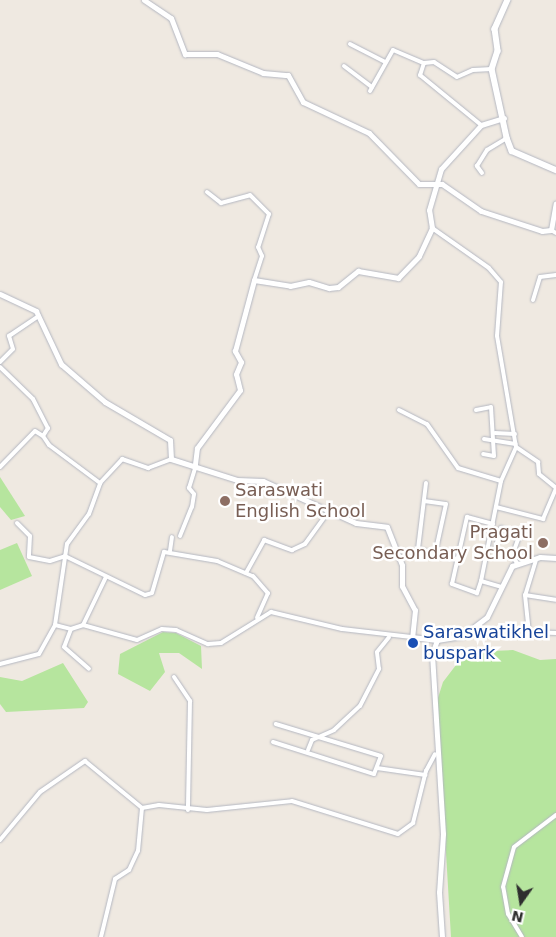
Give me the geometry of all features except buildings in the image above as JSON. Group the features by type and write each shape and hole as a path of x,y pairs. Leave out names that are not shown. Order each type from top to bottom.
{"main road":[{"path":"508,0 495,29 498,51 492,70 507,138 512,151 556,170"}],"street":[{"path":"144,0 171,18 185,54 217,54 263,73 288,75 304,102 370,133 414,182 436,182 508,223 554,231 556,203"},
{"path":"350,44 385,62"},
{"path":"344,66 371,89 393,50 424,63 434,62 457,77 473,70 492,70"},
{"path":"424,63 420,75 481,125"},
{"path":"254,280 290,286 309,282 329,288 338,288 358,271 398,278 419,256 432,228 429,210 438,174 481,125 504,118"},
{"path":"482,173 476,166 487,150 507,138"},
{"path":"180,536 192,507 194,494 189,488 196,464 197,448 240,390 236,374 241,362 235,351 262,256 258,244 269,214 250,195 221,203 207,192"},
{"path":"432,228 489,268 501,282 497,336 516,445 501,481 493,525 481,581 477,592 452,584 467,517 493,525 501,528 521,534 512,556 518,563"},
{"path":"533,300 540,277 556,275"},
{"path":"0,294 30,306 39,316 56,358 66,370 91,386 105,402 170,440 171,459"},
{"path":"0,362 13,349 9,336 39,316"},
{"path":"0,367 33,400 48,428 44,436"},
{"path":"476,410 491,407 496,441 494,456 483,454"},
{"path":"399,410 427,424 458,468 501,481"},
{"path":"0,467 35,431 44,436 59,454 100,483"},
{"path":"495,433 515,434"},
{"path":"484,440 516,445 538,462 539,474 556,488 544,519 496,507"},
{"path":"0,664 39,654 56,625 67,544 99,496 100,483 122,459 148,468 171,459 196,464 237,480 263,481 328,512 390,531 402,565 402,586 415,610 412,637"},
{"path":"426,483 418,549 457,559"},
{"path":"424,501 446,504 435,554"},
{"path":"246,573 264,540 292,550 305,544 328,512"},
{"path":"17,523 30,536 29,558 50,561 65,556 106,577 150,595 161,553 170,551 210,558 254,576 270,597 257,618"},
{"path":"495,550 501,528"},
{"path":"170,551 172,537"},
{"path":"56,625 71,629 83,625 137,640 162,629 176,630 208,644 221,643 257,618 271,612 389,637 437,640 462,636 487,617 502,588 506,574 518,563 556,558"},
{"path":"536,560 525,595 529,632 556,633"},
{"path":"83,625 106,577"},
{"path":"481,581 502,588"},
{"path":"525,595 556,600"},
{"path":"71,629 64,647 88,669"},
{"path":"308,750 312,740 321,736 360,706 380,669 377,652 389,637"},
{"path":"437,640 432,654 435,754 443,834 438,892 442,937"},
{"path":"174,677 190,701 188,810"},
{"path":"274,742 308,750 374,774 381,756 321,736 276,724"},
{"path":"142,808 159,805 188,810 292,801 398,834 413,823 425,775 435,754"},
{"path":"0,840 40,792 78,762 85,761 108,777 142,808"},
{"path":"377,768 425,775"},
{"path":"101,937 115,880 129,870 138,851 142,808"},
{"path":"522,937 508,914 503,887 514,847 556,815"}],"green space":[{"path":"0,477 25,516 11,520 0,507"},
{"path":"17,543 32,576 0,590 0,550"},
{"path":"163,632 176,633 201,646 202,669 179,653 159,653 165,672 150,691 118,674 120,654"},
{"path":"513,650 540,660 556,659 556,937 451,937 437,701 443,682 466,652"},
{"path":"63,663 88,702 84,708 6,712 0,704 0,677 22,681"}],"place":[{"name":"Saraswati English School","path":"225,501"},
{"name":"Pragati Secondary School","path":"543,543"},
{"name":"Saraswatikhel buspark","path":"413,643"}]}
